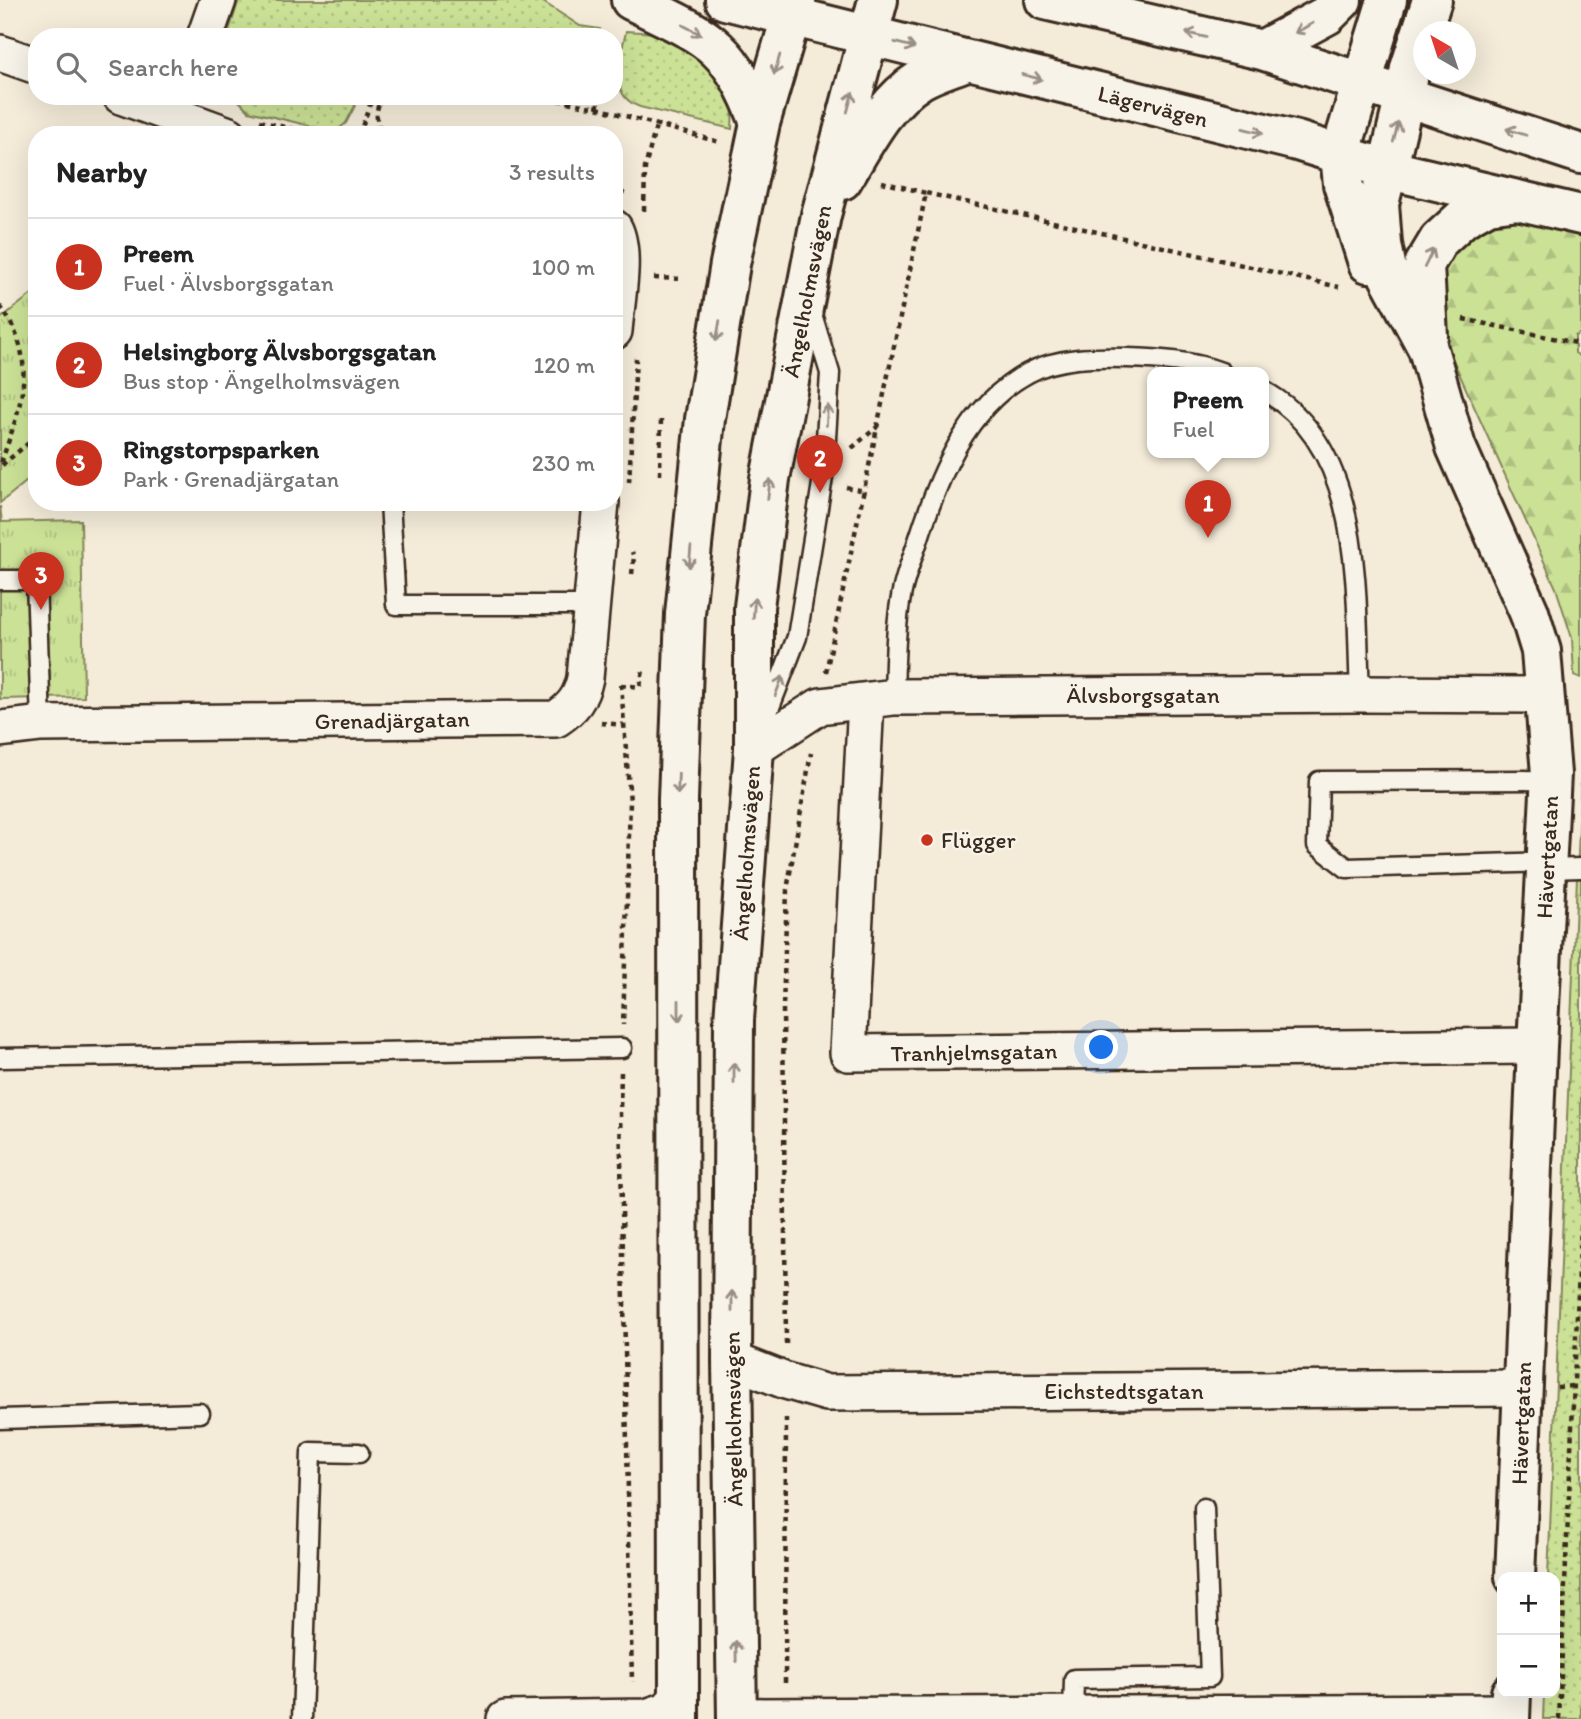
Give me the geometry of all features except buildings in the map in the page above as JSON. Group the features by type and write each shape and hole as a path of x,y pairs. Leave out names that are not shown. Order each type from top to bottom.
{"main road":[{"path":"631,0 699,34 716,46 736,70 748,91 730,264 710,380 694,509 681,680 678,799 679,1707"},
{"name":"Lägervägen","path":"724,0 873,18 966,61 1284,138 1386,169 1581,215"},
{"path":"1045,0 1262,50 1581,153"},
{"path":"1262,50 1327,15 1342,0"},
{"path":"1387,0 1348,77 1340,155 1343,184 1382,305 1456,447"},
{"name":"Hävertgatan","path":"1432,0 1410,68 1378,204 1382,244 1388,275 1428,349 1456,447 1529,612 1541,651 1558,866 1537,1046 1515,1572"},
{"path":"745,134 794,8"},
{"name":"Ängelholmsvägen","path":"737,1717 732,1360 734,1020 754,749 754,607 770,479 821,215 873,18"},
{"path":"821,215 882,116 901,94 922,79 966,61"},
{"path":"1428,349 1424,265 1439,240 1463,218 1488,204 1521,199"}],"street":[{"path":"208,28 218,0"},
{"path":"0,54 28,63"},
{"path":"181,106 240,126"},
{"name":"Grenadjärgatan","path":"0,729 41,724 556,719 576,703 582,691 601,511"},
{"name":"Älvsborgsgatan","path":"754,749 820,706 880,699 1360,694 1545,695"},
{"name":"Tranhjelmsgatan","path":"880,699 848,1053 1537,1046"},
{"name":"Eichstedtsgatan","path":"732,1360 786,1381 827,1393 1522,1388"},
{"path":"505,1719 646,1717 679,1707"},
{"path":"737,1717 941,1717 1510,1708"}],"lane":[{"path":"754,749 797,637 824,471 830,373 806,296"},
{"path":"880,699 895,640 901,596 941,474 982,410 1027,373 1046,365 1103,357 1176,361 1201,367"},
{"path":"1269,395 1292,411 1312,436 1330,463 1342,492 1349,522 1360,694"},
{"path":"391,511 396,605 592,605"},
{"path":"0,580 36,580 41,724"},
{"path":"1551,780 1319,781 1317,845 1347,868 1558,866"},
{"path":"0,1058 622,1048"},
{"path":"0,1419 200,1413"},
{"path":"302,1719 311,1452 359,1453"},
{"path":"1073,1714 1074,1679 1210,1677 1204,1508"}],"path":[{"path":"362,126 370,105"},
{"path":"379,105 376,112 379,126"},
{"path":"582,105 656,126 745,134"},
{"path":"646,183 646,168 656,126"},
{"path":"926,193 1339,287"},
{"path":"643,277 683,279"},
{"path":"0,306 12,323 24,359 22,402 0,467"},
{"path":"1454,317 1581,344"},
{"path":"660,486 661,419"},
{"path":"0,467 28,444"},
{"path":"605,511 630,545 634,557 631,583"},
{"path":"621,685 640,687 643,670"},
{"path":"622,672 630,802 620,1112 633,1717"},
{"path":"1559,1719 1581,1225"}],"green space":[{"path":"239,0 540,0 580,26 593,28 230,28"},
{"path":"626,31 656,33 708,56 733,105 732,129 640,107 629,101 623,94 623,45"},
{"path":"243,105 355,105 342,126 310,126 249,111"},
{"path":"1497,221 1527,222 1581,233 1581,333 1575,336 1575,353 1581,357 1581,678 1574,675 1572,638 1556,588 1444,340 1441,265 1462,240"},
{"path":"28,297 28,480 0,503 0,319"},
{"path":"0,506 2,522 81,520 84,697 0,699"},
{"path":"1581,781 1581,1719 1543,1719 1544,1698 1560,1698 1560,1572 1548,1572"}],"place":[{"name":"Helsingborg Älvsborgsgatan","path":"820,493"},
{"name":"Preem","path":"1208,538"},
{"name":"Ringstorpsparken","path":"41,610"},
{"name":"Flügger","path":"927,840"}]}
